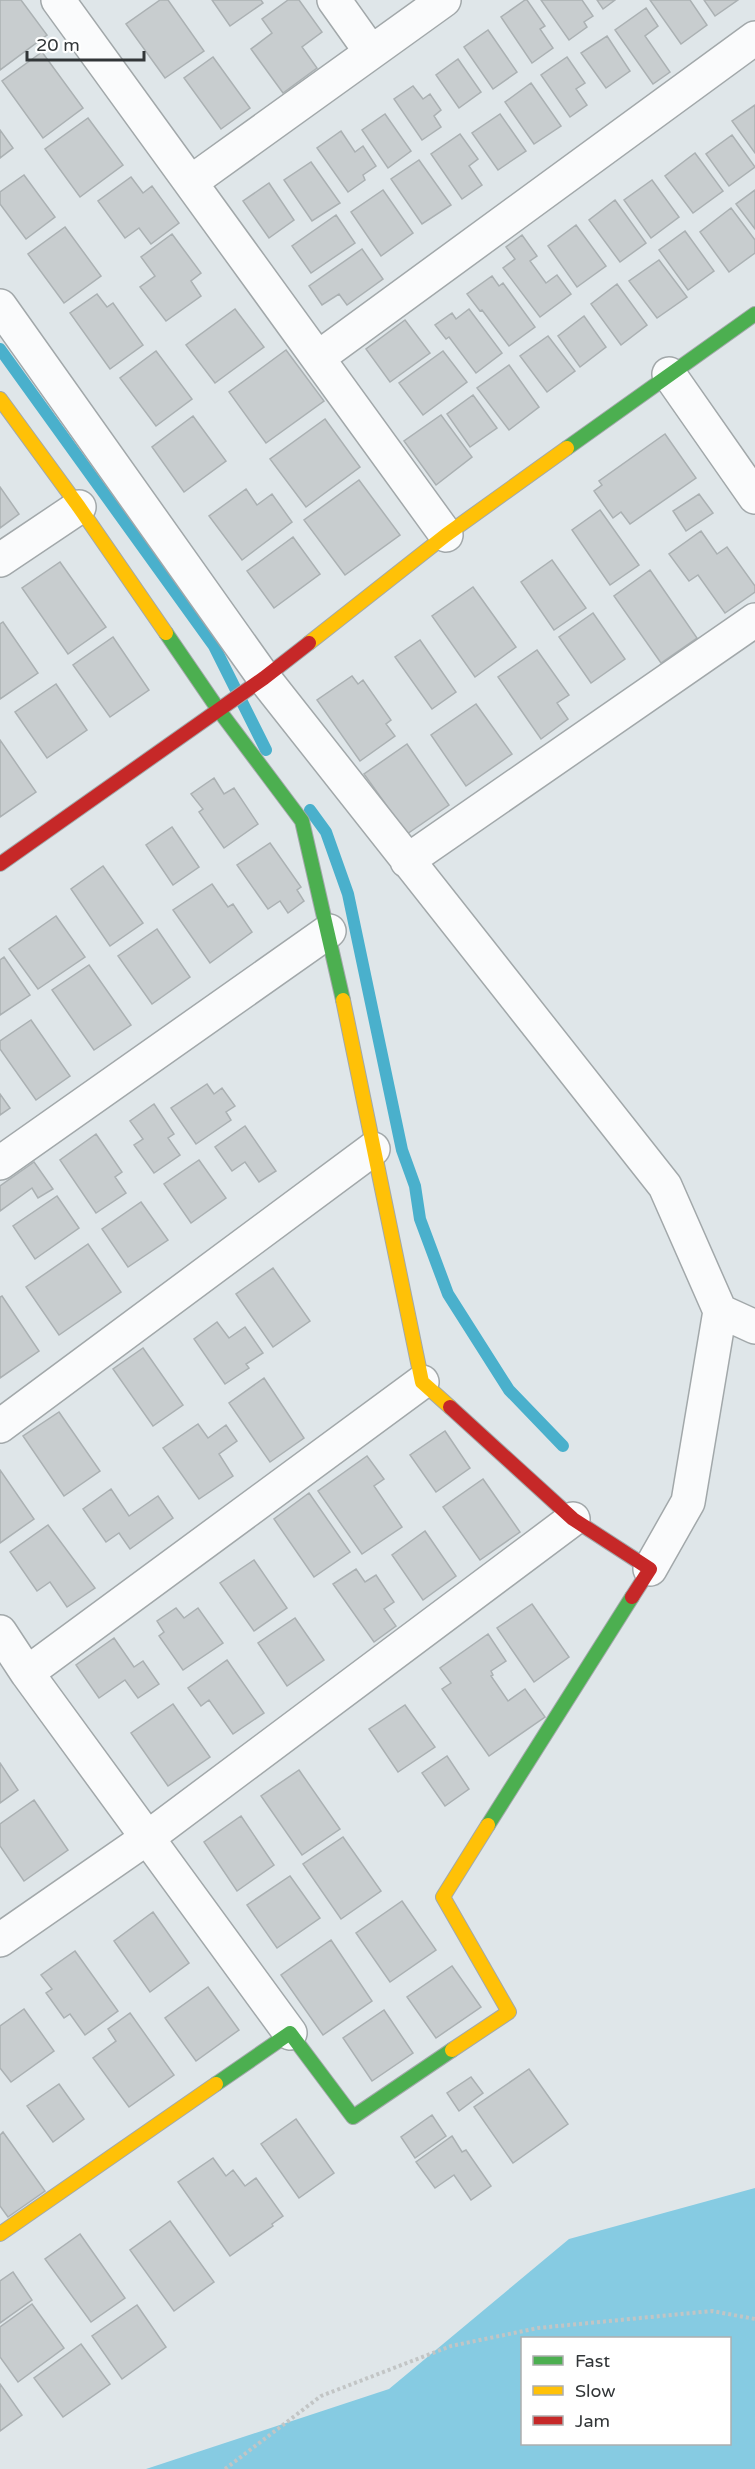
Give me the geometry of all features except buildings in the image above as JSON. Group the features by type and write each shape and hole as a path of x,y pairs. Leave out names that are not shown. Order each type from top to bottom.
{"street":[{"path":"58,0 446,535"},
{"path":"334,0 371,52"},
{"path":"191,182 444,0"},
{"path":"319,357 755,38"},
{"path":"0,306 264,678 665,1186 720,1311 688,1502 650,1569 443,1897 509,2012 353,2117 147,1838 27,1673 0,1632"},
{"path":"0,864 264,678 446,535 755,314"},
{"path":"669,374 755,497"},
{"path":"0,399 79,507 218,709 302,821 329,932 422,1382 573,1519 650,1569"},
{"path":"0,560 79,507"},
{"path":"407,861 755,620"},
{"path":"0,1163 329,932"},
{"path":"0,1426 373,1149"},
{"path":"720,1311 755,1327"},
{"path":"27,1673 422,1382"},
{"path":"0,1941 147,1838 573,1519"},
{"path":"0,2234 290,2033"}],"path":[{"path":"225,2469 321,2396 451,2346 538,2328 712,2311 755,2319"}],"shaded area":[{"path":"755,2188 755,2469 146,2469 389,2389 569,2239"}],"waterway":[{"path":"0,349 214,646 266,750"},
{"path":"310,810 326,832 348,894 402,1150 415,1186 420,1219 448,1294 509,1390 563,1446"}],"traffic: fast":[{"path":"567,448 755,314"},
{"path":"166,633 218,709 302,821 343,1000"},
{"path":"488,1825 632,1597"},
{"path":"216,2084 290,2033 353,2117 452,2050"}],"traffic: slow":[{"path":"0,399 79,507 166,633"},
{"path":"309,643 446,535 567,448"},
{"path":"343,1000 422,1382 450,1407"},
{"path":"452,2050 509,2012 443,1897 488,1825"},
{"path":"0,2234 216,2084"}],"traffic: jam":[{"path":"0,864 264,678 309,643"},
{"path":"450,1407 573,1519 650,1569 632,1597"}]}
